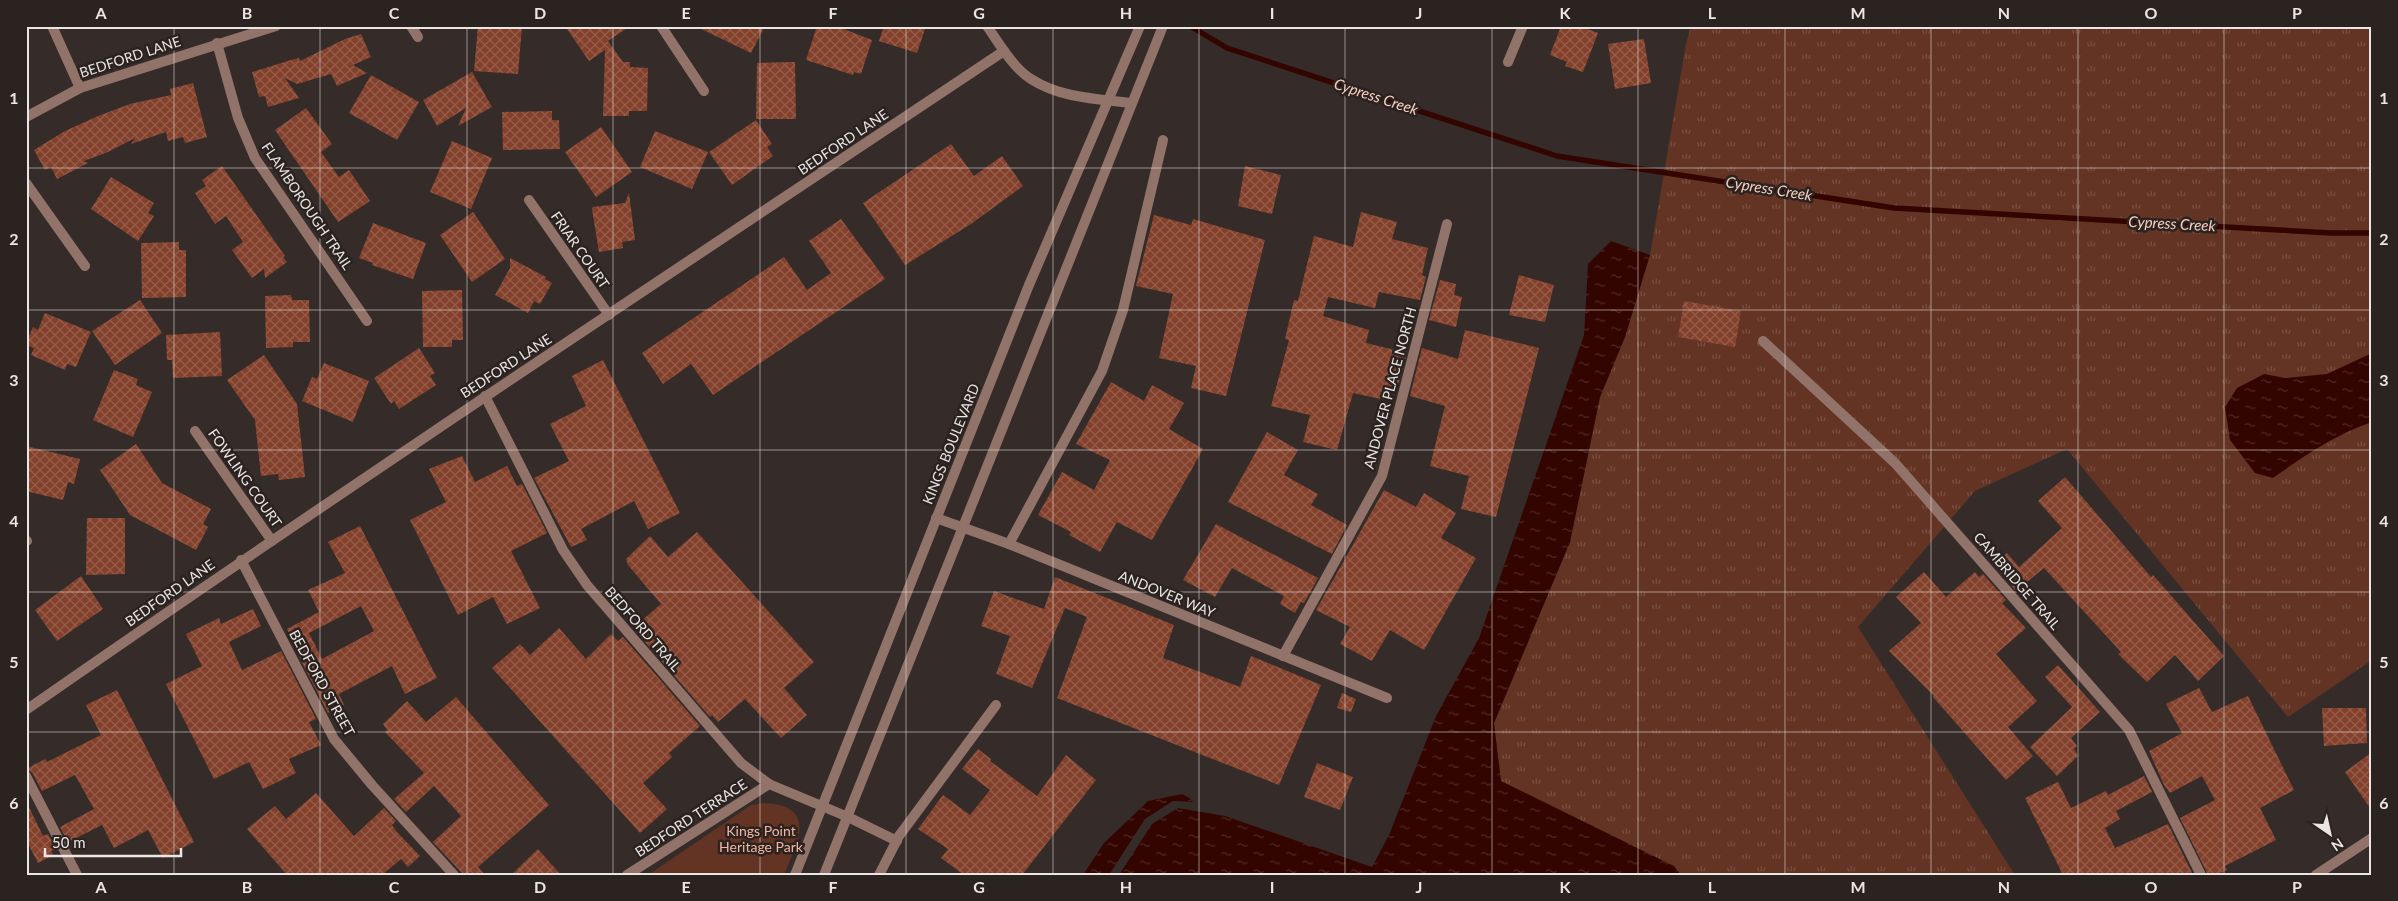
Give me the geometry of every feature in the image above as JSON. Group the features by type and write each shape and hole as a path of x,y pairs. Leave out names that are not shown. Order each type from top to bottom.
{"street":[{"path":"52,26 80,88"},
{"name":"BEDFORD LANE","path":"26,117 80,88 217,43 276,26"},
{"path":"411,26 418,37"},
{"path":"661,26 704,91"},
{"path":"987,26 1004,51 1030,79 1058,91 1131,104"},
{"name":"KINGS BOULEVARD","path":"795,875 1029,285 1108,100 1125,65 1140,26"},
{"path":"824,875 1163,26"},
{"path":"1508,62 1523,26"},
{"name":"FLAMBOROUGH TRAIL","path":"217,43 238,118 255,158 367,320"},
{"name":"BEDFORD LANE","path":"26,710 241,560 1004,51"},
{"path":"1009,544 1102,371 1123,310 1163,140"},
{"path":"26,183 85,266"},
{"name":"FRIAR COURT","path":"529,200 609,315"},
{"name":"ANDOVER PLACE NORTH","path":"1282,656 1382,476 1447,224"},
{"name":"CAMBRIDGE TRAIL","path":"1763,341 1895,463 2129,730 2201,875"},
{"name":"BEDFORD TRAIL","path":"485,396 563,550 587,585 741,763 769,784 848,817 896,841"},
{"name":"FOWLING COURT","path":"195,431 272,541"},
{"name":"ANDOVER WAY","path":"936,518 1009,544 1387,698"},
{"name":"BEDFORD STREET","path":"241,560 334,738 372,785 454,875"},
{"path":"879,875 896,841 996,705"},
{"path":"26,776 77,875"},
{"name":"BEDFORD TERRACE","path":"627,875 769,784"},
{"path":"2316,875 2372,838"}],"green space":[{"path":"1691,26 2372,26 2372,660 2288,717 2067,449 1975,491 1858,627 2015,875 1681,875 1673,866 1500,781 1494,723 1570,542 1600,397 1625,337 1650,255 1686,44"},
{"name":"Kings Point Heritage Park","path":"763,803 781,805 792,811 798,818 798,839 784,875 648,875 751,805"}],"water":[{"path":"1611,241 1650,255 1625,337 1600,397 1570,542 1494,723 1501,781 1674,866 1681,875 1119,875 1152,824 1178,808 1225,816 1372,867 1389,835 1436,716 1479,638 1584,335 1588,264"},
{"path":"2372,353 2372,422 2333,439 2273,478 2255,473 2230,440 2225,407 2237,388 2264,374 2285,378 2327,374"},
{"path":"1182,794 1196,802 1173,801 1145,819 1109,875 1083,875 1104,843 1148,801"}],"building":[{"path":"478,26 522,26 518,74 474,71"},
{"path":"565,26 630,26 608,41 623,62 630,62 630,67 648,68 647,111 629,111 629,116 603,116 605,50 589,61"},
{"path":"695,26 765,26 751,53"},
{"path":"817,26 836,26 872,40 861,74 854,72 853,75 806,60"},
{"path":"884,26 926,26 917,53 879,41"},
{"path":"1561,26 1579,26 1598,33 1583,72 1565,66 1567,62 1550,55"},
{"path":"361,34 371,57 353,65 367,73 337,86 331,74 297,84 285,78 299,98 268,107 265,96 259,97 252,72 299,58 300,61 345,39"},
{"path":"1644,39 1651,83 1615,89 1608,44"},
{"path":"795,62 796,119 756,119 757,63"},
{"path":"472,72 492,107 458,126 466,108 437,126 423,100"},
{"path":"371,75 419,102 397,140 349,113"},
{"path":"193,83 207,137 185,143 183,137 168,141 166,132 131,144 135,138 108,152 84,161 88,163 57,179 51,167 45,170 34,150 65,131 98,116 130,104 171,95 170,89"},
{"path":"306,108 332,144 321,152 339,177 349,170 370,201 338,222 275,130"},
{"path":"552,111 552,120 559,120 560,149 503,150 502,112"},
{"path":"756,120 772,144 767,147 773,156 732,185 709,152"},
{"path":"601,127 632,172 596,197 565,152"},
{"path":"655,131 708,152 692,189 640,167"},
{"path":"452,141 492,158 471,209 430,192"},
{"path":"951,144 974,176 1002,156 1023,186 971,224 905,265 863,203"},
{"path":"222,166 285,256 283,257 287,262 265,278 264,269 252,278 232,250 243,242 226,216 215,224 195,193 206,186 202,180"},
{"path":"1245,166 1281,175 1272,214 1238,206"},
{"path":"111,177 154,203 148,213 154,216 138,241 91,209"},
{"path":"629,193 635,240 622,242 623,248 599,252 593,207 625,203"},
{"path":"473,212 505,259 472,282 440,235"},
{"path":"1361,212 1397,222 1392,239 1428,248 1422,275 1426,277 1420,300 1379,292 1375,308 1328,297 1323,316 1369,330 1366,343 1407,353 1396,392 1393,391 1390,401 1353,393 1337,450 1303,442 1310,415 1271,406 1289,340 1285,339 1294,300 1298,301 1314,236 1353,247"},
{"path":"1154,215 1191,225 1193,219 1265,240 1226,396 1191,388 1196,366 1159,358 1173,294 1136,286"},
{"path":"841,219 885,279 713,395 691,364 663,384 642,353 784,257 807,290 831,273 809,241"},
{"path":"373,223 426,243 413,279 372,265 373,263 359,258"},
{"path":"179,242 179,250 186,250 186,297 142,298 141,243"},
{"path":"510,258 546,277 545,279 552,283 540,304 534,301 528,313 495,295 510,268"},
{"path":"1519,275 1554,285 1545,322 1509,315"},
{"path":"1440,280 1456,284 1454,295 1462,297 1456,327 1429,320"},
{"path":"462,290 463,340 452,340 452,347 423,347 422,291"},
{"path":"291,295 292,300 309,300 310,342 293,342 293,347 266,348 265,296"},
{"path":"140,300 162,333 115,365 92,331"},
{"path":"1684,301 1741,311 1735,347 1678,337"},
{"path":"45,313 91,332 76,367 67,364 65,370 31,355 34,348 26,345 26,343 33,327 38,330"},
{"path":"1465,330 1539,348 1496,517 1461,509 1469,476 1430,466 1445,406 1410,396 1422,348 1458,359"},
{"path":"220,332 222,376 173,378 172,360 167,360 166,335"},
{"path":"419,348 435,373 430,376 436,385 399,409 394,401 391,404 374,378"},
{"path":"264,355 297,404 305,477 279,480 278,474 261,476 255,420 227,380"},
{"path":"603,360 680,513 648,529 634,501 581,529 587,540 571,547 534,478 569,461 550,424 586,406 572,376"},
{"path":"324,363 369,381 353,422 302,401 312,377 317,379"},
{"path":"114,370 138,379 136,385 152,392 133,437 93,420"},
{"path":"1111,382 1144,401 1152,385 1184,403 1169,429 1203,449 1152,540 1117,522 1100,552 1069,535 1071,532 1038,515 1062,472 1094,490 1110,460 1076,444"},
{"path":"1267,432 1298,450 1284,475 1318,494 1311,505 1347,525 1332,554 1228,502"},
{"path":"136,444 162,483 211,509 203,524 208,527 196,550 130,515 100,470"},
{"path":"26,446 80,459 74,484 68,482 63,500 26,491"},
{"path":"462,456 475,482 507,466 517,486 522,484 547,533 511,551 540,608 507,624 493,597 458,615 410,520 446,502 429,469"},
{"path":"2065,477 2151,577 2153,575 2224,656 2198,681 2175,655 2147,682 2118,654 2121,652 2044,568 2016,591 1994,565 2007,553 2019,567 2062,528 2038,501"},
{"path":"1384,490 1416,507 1424,493 1456,513 1441,538 1476,558 1424,650 1390,630 1372,661 1340,644 1350,627 1316,610"},
{"path":"87,518 125,518 125,574 86,575"},
{"path":"1216,524 1318,578 1304,603 1301,602 1295,613 1280,604 1284,596 1232,568 1215,597 1183,580"},
{"path":"360,526 437,678 405,694 392,666 339,694 344,705 328,713 293,645 295,645 287,629 319,612 308,590 345,573 328,542","holes":["361,606 374,631 322,659 309,633"]},
{"path":"697,532 814,662 784,688 807,715 781,738 745,699 718,722 712,715 710,717 633,628 661,604 628,565 626,559 650,536 668,557"},
{"path":"1924,572 1946,597 1975,572 1979,577 1983,574 2006,600 2002,603 2026,628 1996,654 2037,701 2008,727 2033,756 2006,780 1934,696 1889,651 1921,623 1896,597"},
{"path":"81,576 103,609 57,641 35,610"},
{"path":"1055,577 1174,625 1163,658 1240,687 1251,656 1321,685 1279,785 1057,698 1087,617 1065,608 1032,688 996,674 1010,636 981,626 994,591 1044,609"},
{"path":"253,609 261,626 229,642 242,670 281,651 316,719 309,722 321,745 289,759 296,773 263,789 249,762 214,779 166,684 202,666 186,634 219,618 221,624"},
{"path":"559,628 586,659 611,634 618,641 623,637 700,726 669,753 672,757 643,783 667,809 640,833 492,668 520,644 530,655"},
{"path":"2058,665 2100,712 2071,738 2077,746 2074,749 2078,756 2057,776 2030,747 2072,707 2045,677"},
{"path":"2199,688 2212,712 2248,696 2294,790 2260,808 2276,840 2225,866 2227,870 2217,875 2208,875 2180,818 2215,800 2202,776 2170,793 2164,785 2149,751 2182,733 2166,704"},
{"path":"117,690 194,842 163,858 148,830 114,848 102,825 68,842 60,827 94,809 75,775 42,791 32,772 26,769 45,759 47,762 101,735 86,705"},
{"path":"1342,693 1356,699 1351,712 1337,708"},
{"path":"456,697 549,805 478,867 485,875 464,875 433,842 461,816 434,786 406,812 394,799 424,773 385,732 387,730 383,724 407,701 426,722"},
{"path":"2322,708 2366,708 2367,743 2324,746"},
{"path":"978,749 991,759 990,761 1037,796 1066,755 1096,780 1022,875 964,875 941,858 948,849 918,829 943,795 970,815 990,790 962,769"},
{"path":"2372,752 2372,811 2345,772"},
{"path":"1317,763 1353,777 1340,810 1304,797"},
{"path":"2144,776 2152,792 2116,811 2120,819 2105,828 2115,848 2168,824 2193,875 2063,875 2025,798 2058,782 2071,808 2106,791 2108,795"},
{"path":"316,793 354,836 384,808 396,821 392,825 397,832 420,856 408,867 401,859 382,875 287,875 247,829 275,806 286,819"},
{"path":"26,801 43,836 48,834 56,849 51,851 53,855 38,863 26,840"},
{"path":"538,849 561,875 511,875"}],"waterway":[{"name":"Cypress Creek","path":"1190,26 1227,48 1557,156 1894,208 2331,233 2372,233"}]}
